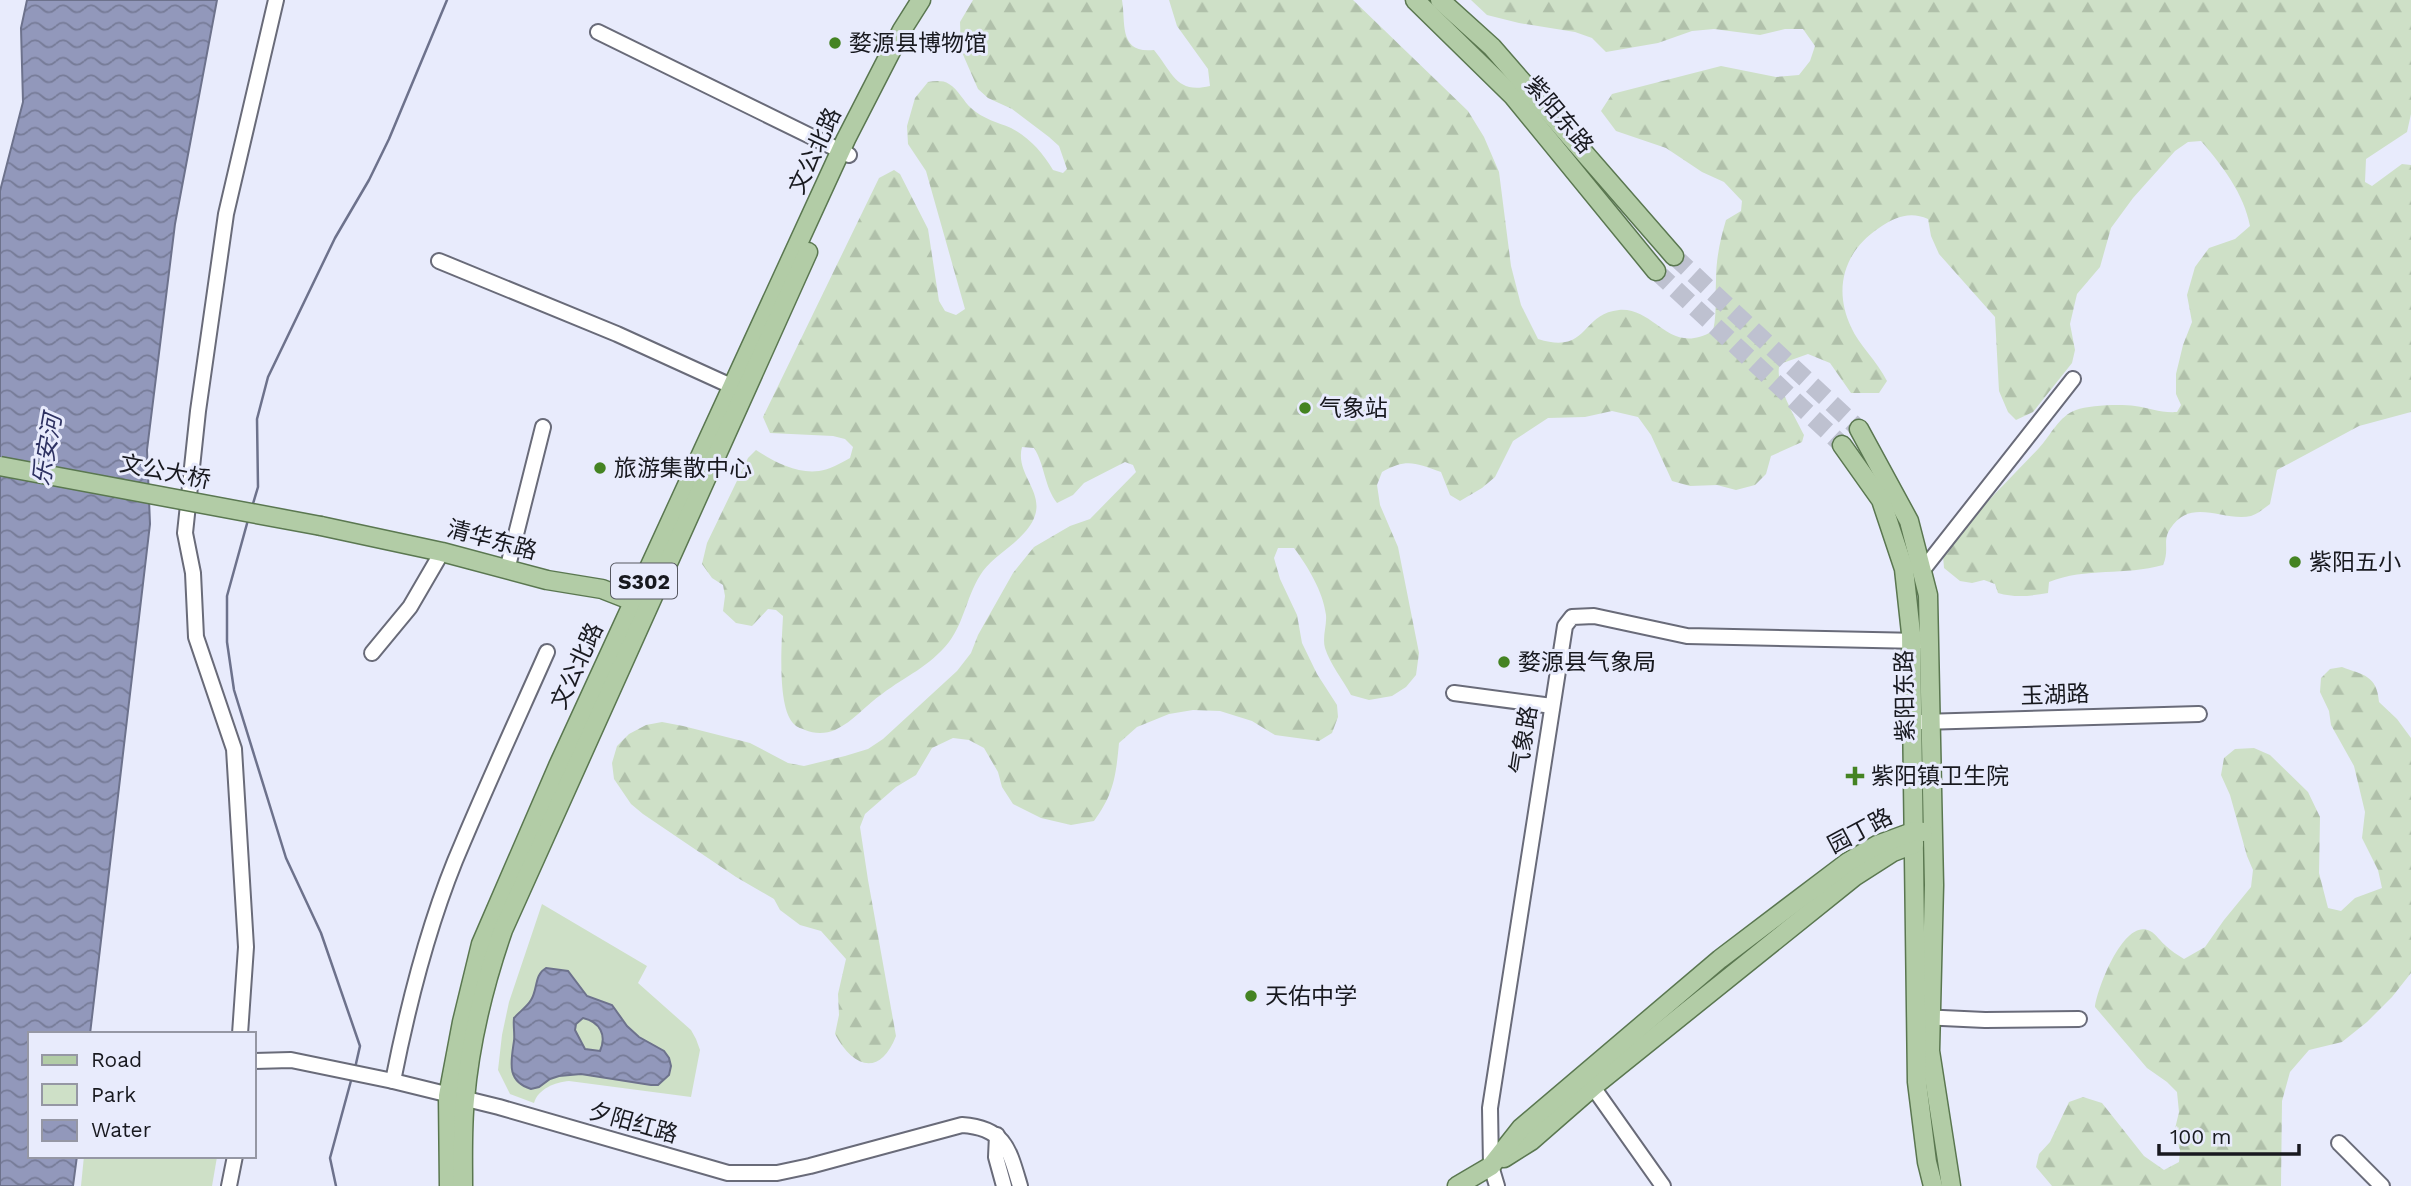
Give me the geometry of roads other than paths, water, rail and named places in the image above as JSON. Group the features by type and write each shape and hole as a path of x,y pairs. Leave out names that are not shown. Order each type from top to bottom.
{"main road":[{"name":"文公北路","path":"449,1186 462,1022 481,944 558,766 641,605 845,153 902,30 921,0"},
{"name":"文公北路","path":"845,153 933,0"},
{"name":"紫阳东路","path":"1415,0 1513,96 1656,271"},
{"name":"紫阳东路","path":"1440,0 1492,47 1674,256"},
{"name":"紫阳东路","path":"1859,429 1909,521 1928,595 1920,641"},
{"name":"紫阳东路","path":"1842,445 1881,500 1904,569 1920,641 1924,1017 1917,1082 1927,1162 1933,1186"},
{"name":"文公大桥","path":"0,466 321,526"},
{"name":"清华东路","path":"321,526 442,552 547,580 602,589 641,605"},
{"name":"园丁路","path":"1475,1186 1521,1128 1589,1081 1720,959 1848,862 1877,845 1921,836"},
{"name":"紫阳东路","path":"1924,1017 1951,1186"},
{"name":"文公北路","path":"456,1098 463,1186"},
{"name":"园丁路","path":"1457,1186 1491,1166"}],"street":[{"path":"240,1032 246,947 234,749 196,637 194,573 185,533 198,411 226,214 276,0"},
{"path":"598,32 845,153"},
{"path":"439,261 640,343 739,389"},
{"path":"1922,571 2073,379"},
{"path":"507,570 543,427"},
{"path":"372,653 410,607 442,552"},
{"name":"气象路","path":"1497,1186 1491,1166 1490,1108 1565,626 1572,617 1594,616 1687,636 1920,641"},
{"path":"393,1081 404,1026 441,901 462,843 547,652"},
{"path":"1454,693 1552,706"},
{"name":"玉湖路","path":"1922,722 2199,714"},
{"path":"1924,1017 2079,1019"},
{"name":"夕阳红路","path":"256,1061 291,1060 354,1072 499,1107 708,1169 777,1179 810,1166 962,1125 981,1126 997,1135"},
{"path":"1589,1081 1663,1186"},
{"path":"997,1135 996,1157 1004,1186"},
{"path":"997,1135 1010,1154 1020,1186"},
{"path":"2339,1143 2382,1186"},
{"path":"229,1186 234,1158"}],"water":[{"name":"乐安河","path":"27,0 217,0 175,224 147,450 150,524 90,1032 28,1032 28,1158 77,1158 73,1186 0,1186 0,191 23,102 21,28"},
{"path":"546,968 568,971 587,996 612,1005 639,1037 664,1051 671,1066 669,1075 658,1085 581,1074 559,1076 531,1089 523,1086 514,1076 511,1063 514,1018 531,1000 542,971","holes":["583,1018 598,1026 602,1035 600,1051 585,1049 575,1030 576,1024"]}],"waterway":[{"path":"252,507 258,487 257,419 268,377 335,238 389,139 447,0"},
{"path":"248,520 227,596 227,642 234,690 286,858 321,933 360,1046 355,1068"},
{"path":"336,1186 330,1158 352,1077"}],"tunnel":[{"path":"1674,256 1859,429"},
{"path":"1656,271 1842,445"}],"place":[{"name":"婺源县博物馆","path":"835,43"},
{"name":"气象站","path":"1305,408"},
{"name":"旅游集散中心","path":"600,468"},
{"name":"紫阳五小","path":"2295,562"},
{"name":"婺源县气象局","path":"1504,662"},
{"name":"紫阳镇卫生院","path":"1855,776"},
{"name":"天佑中学","path":"1251,996"}]}
